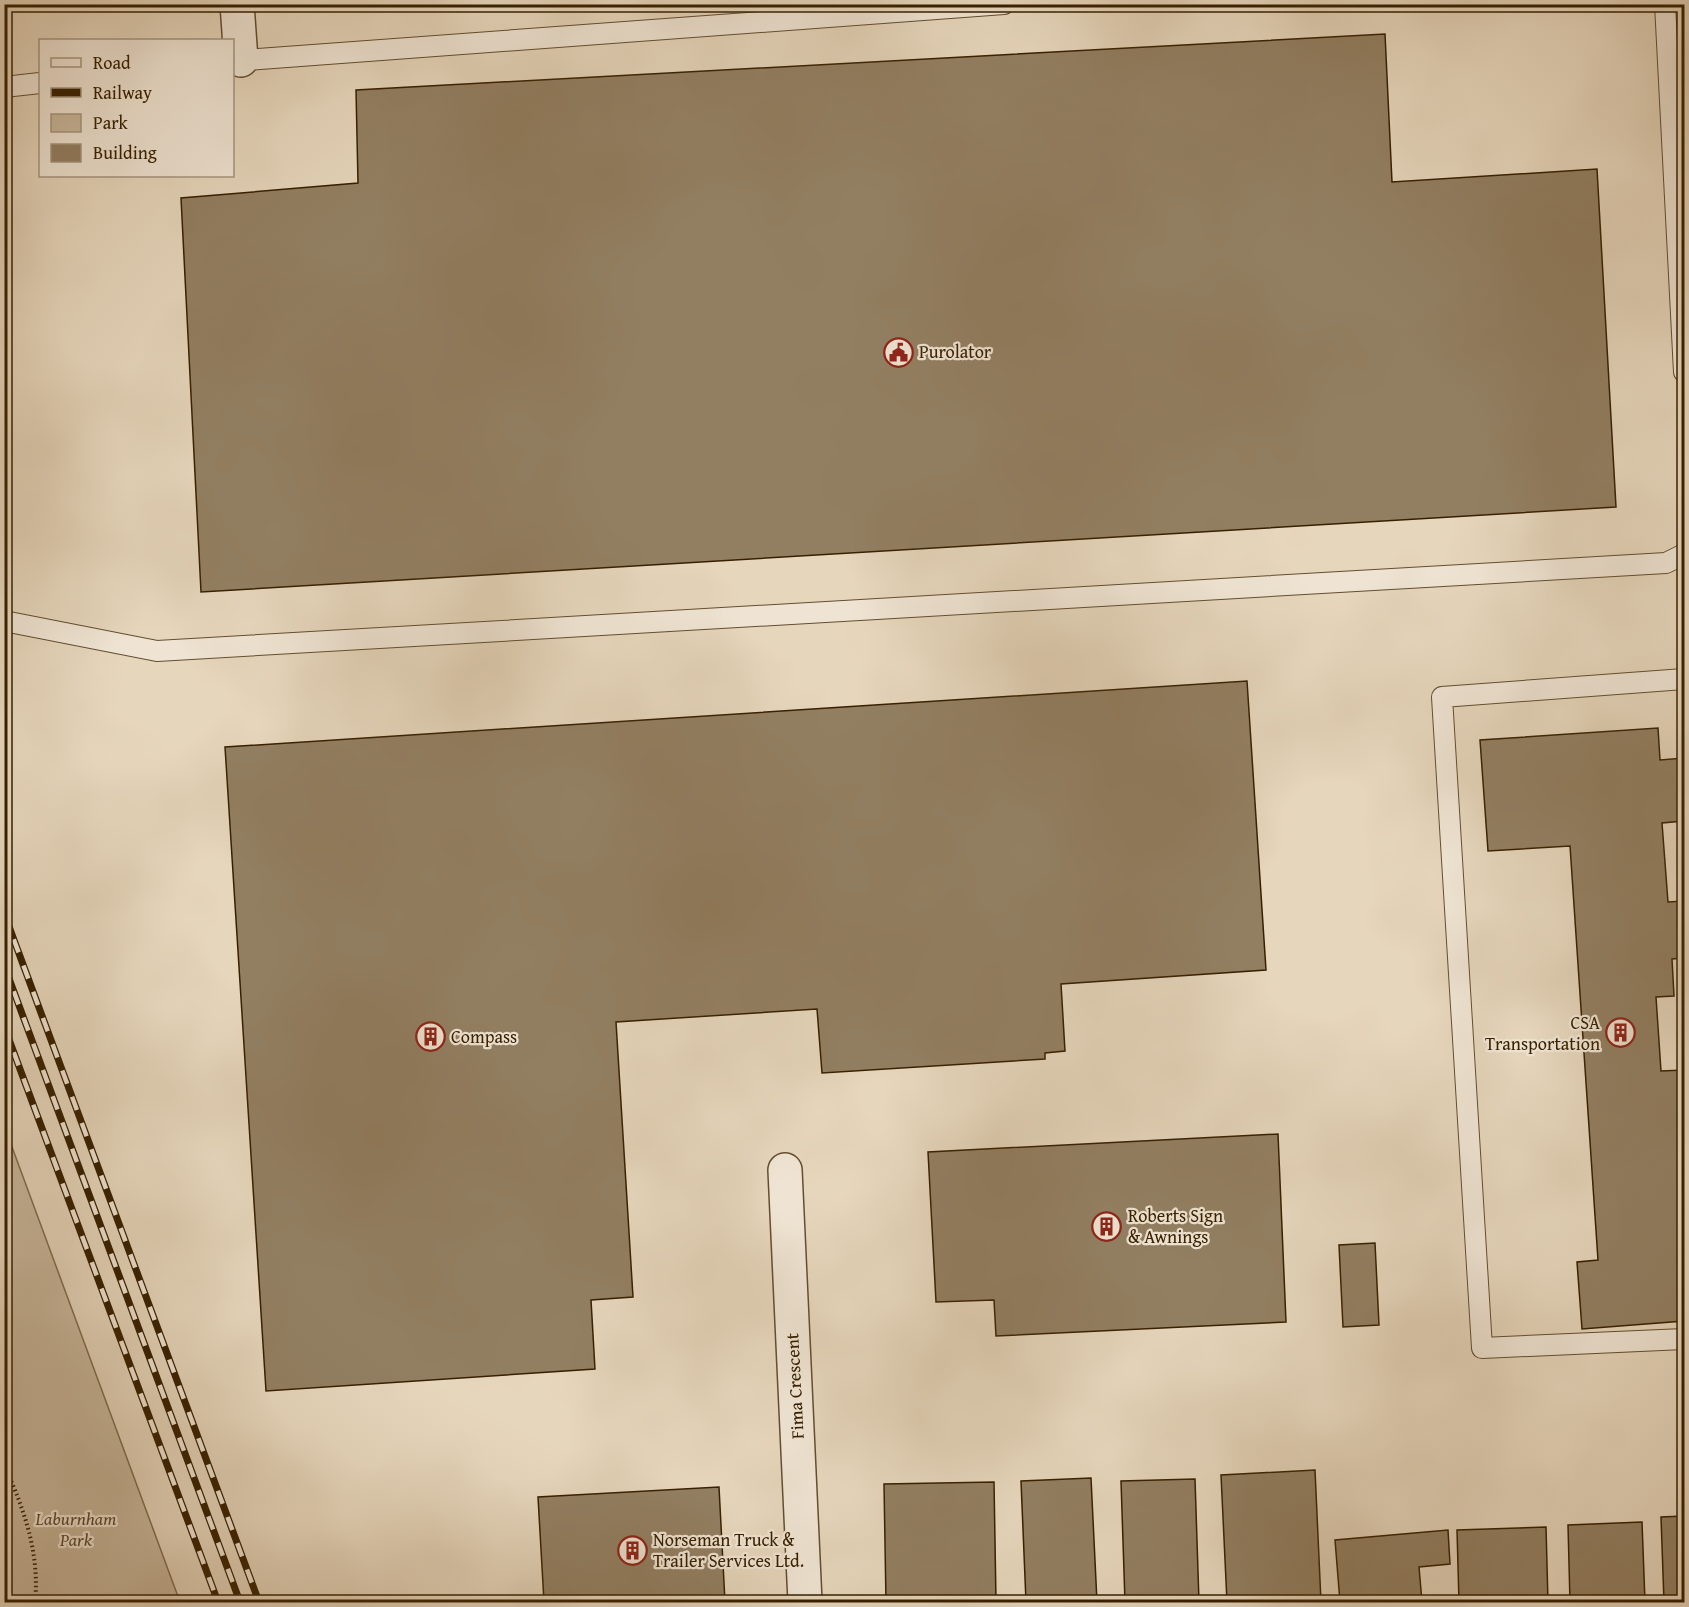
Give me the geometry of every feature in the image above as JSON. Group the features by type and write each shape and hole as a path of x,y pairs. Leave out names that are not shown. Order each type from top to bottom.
{"street":[{"path":"237,4 237,61"},
{"name":"Fima Crescent","path":"785,1170 805,1602"}],"lane":[{"path":"237,61 1004,4"},
{"path":"1665,4 1684,372"},
{"path":"4,87 39,83"},
{"path":"4,621 157,651 1666,563 1684,554"},
{"path":"1684,680 1442,697 1482,1348 1684,1339"}],"path":[{"path":"4,1465 27,1520 34,1558 35,1602"}],"green space":[{"name":"Laburnham Park","path":"5,1128 180,1602 5,1602"}],"building":[{"name":"Purolator","path":"1385,34 1392,182 1597,169 1616,507 201,592 181,198 358,183 356,90"},
{"name":"Compass","path":"1247,681 1266,970 1061,984 1065,1051 1045,1053 1045,1059 822,1073 817,1009 616,1022 633,1297 591,1300 595,1369 266,1391 225,747"},
{"name":"CSA Transportation","path":"1658,728 1660,760 1684,758 1684,821 1662,823 1668,902 1684,901 1684,958 1672,959 1674,996 1656,997 1661,1071 1684,1070 1684,1321 1582,1329 1577,1262 1598,1260 1570,846 1488,851 1480,740"},
{"name":"Roberts Sign & Awnings","path":"1278,1134 1286,1322 996,1336 994,1300 936,1302 928,1152"},
{"path":"1375,1243 1379,1325 1343,1327 1339,1245"},
{"path":"1315,1470 1321,1602 1227,1602 1221,1475"},
{"path":"1091,1478 1097,1602 1026,1602 1021,1481"},
{"path":"1195,1479 1199,1602 1125,1602 1121,1481"},
{"path":"994,1482 996,1602 886,1602 884,1484"},
{"name":"Norseman Truck & Trailer Services Ltd.","path":"719,1487 725,1602 544,1602 538,1497"},
{"path":"1684,1516 1684,1602 1664,1602 1661,1517"},
{"path":"1642,1522 1645,1602 1570,1602 1568,1525"},
{"path":"1546,1527 1548,1602 1459,1602 1457,1530"},
{"path":"1448,1530 1450,1564 1419,1567 1422,1602 1340,1602 1335,1540"}],"railway":[{"path":"4,689 7,697"},
{"path":"4,913 259,1602"},
{"path":"4,965 240,1602"},
{"path":"4,1026 218,1602"}],"place":[{"name":"Purolator","path":"898,352"},
{"name":"CSA Transportation","path":"1621,1033"},
{"name":"Compass","path":"430,1037"},
{"name":"Roberts Sign & Awnings","path":"1107,1226"},
{"name":"Norseman Truck & Trailer Services Ltd.","path":"632,1550"}]}
